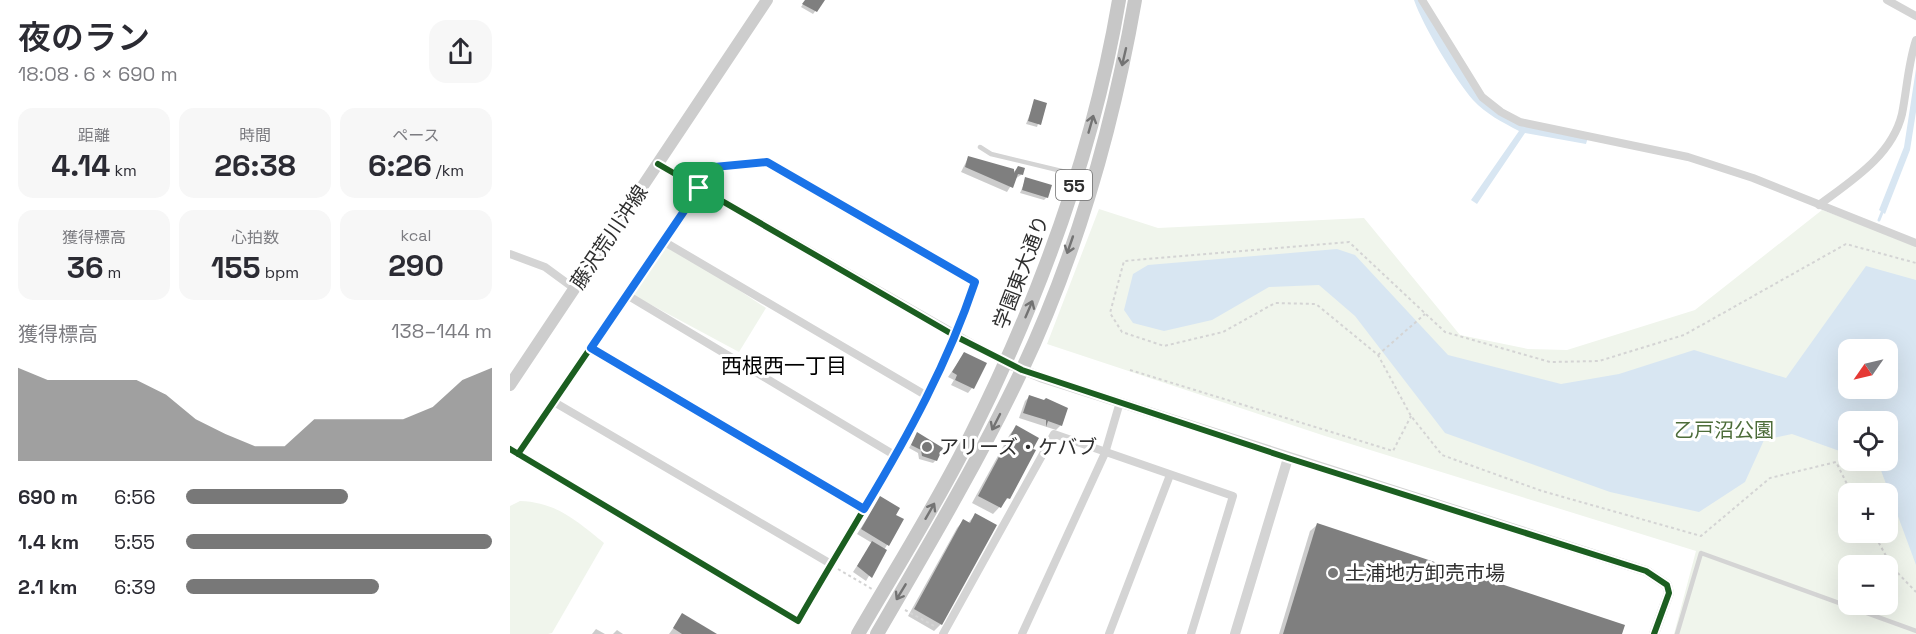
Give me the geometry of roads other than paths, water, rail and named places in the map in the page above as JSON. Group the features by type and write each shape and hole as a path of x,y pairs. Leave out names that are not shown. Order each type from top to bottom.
{"main road":[{"name":"藤沢荒川沖線","path":"510,385 767,0"},
{"name":"学園東大通り","path":"858,634 941,492 1006,363 1045,270 1077,175 1110,51 1119,0"},
{"name":"学園東大通り","path":"877,634 954,502 1022,370 1059,277 1086,200 1108,124 1135,0"}],"street":[{"path":"1422,0 1482,97 1501,112 1520,122 1688,157 1752,178 1916,243"},
{"path":"1887,0 1916,16"},
{"path":"1819,205 1859,176 1877,158 1895,131 1902,115 1911,56 1916,40"},
{"path":"767,162 975,282 957,337 896,456 798,621 514,451 554,402 663,241 714,167 767,162"},
{"path":"658,164 957,337 1022,370 1288,459 1646,571 1667,585 1669,593 1654,634"},
{"path":"663,241 927,396"},
{"path":"510,254 545,267 575,288"},
{"path":"627,295 896,456"},
{"path":"591,348 864,509"},
{"path":"554,402 831,564"},
{"path":"1022,634 1105,453 1120,402"},
{"path":"944,633 1054,434 1233,496 1191,634"},
{"path":"1235,634 1288,459"},
{"path":"1108,634 1170,475"}],"lane":[{"path":"980,147 991,154 1077,175"},
{"path":"1677,634 1701,553 1916,631"}],"waterway":[{"path":"1879,220 1883,210"}],"place":[{"name":"アリーズ・ケバブ","path":"927,447"},
{"name":"土浦地方卸売市場","path":"1333,573"}],"district":[{"name":"西根西一丁目","path":"784,365"}],"park label":[{"name":"乙戸沼公園","path":"1724,430"}]}
